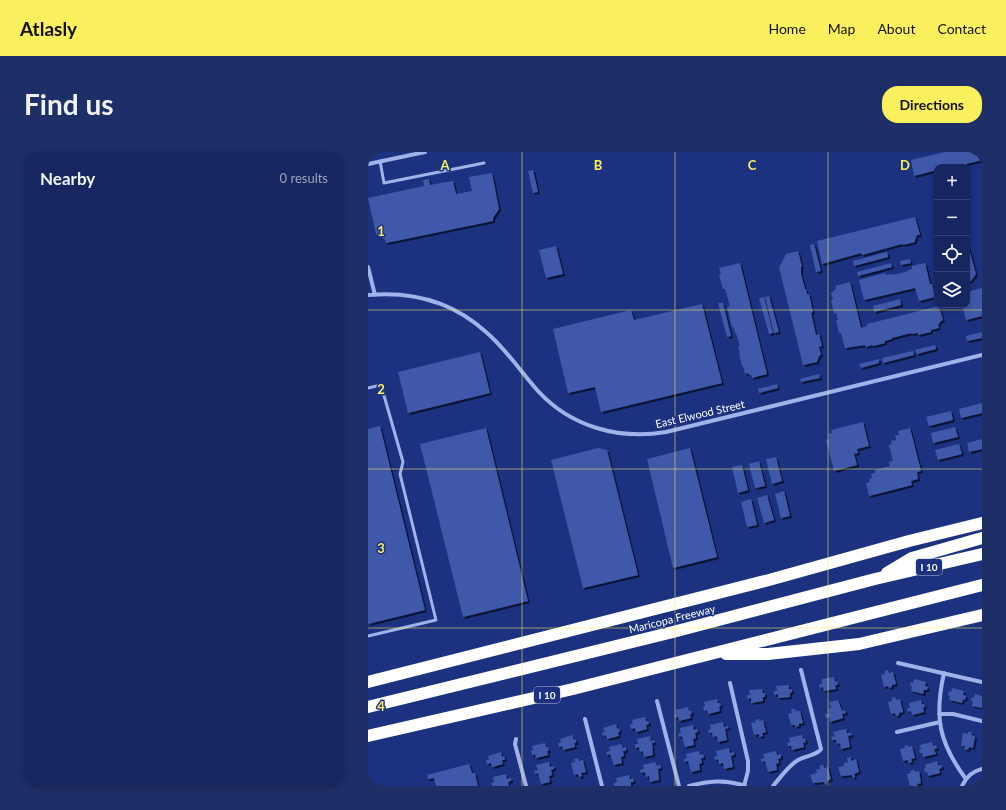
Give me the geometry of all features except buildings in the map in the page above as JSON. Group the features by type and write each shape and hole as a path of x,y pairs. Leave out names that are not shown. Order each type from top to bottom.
{"highway":[{"path":"909,541 982,514"},
{"path":"370,682 769,580 909,541 982,523"},
{"path":"875,579 912,558 982,538"},
{"name":"Maricopa Freeway","path":"368,707 673,632 875,579 982,554"},
{"name":"I 10","path":"368,736 573,689 982,585"},
{"path":"708,654 768,654 859,644 982,615"}],"street":[{"path":"368,164 425,152"},
{"path":"368,267 375,294"},
{"name":"East Elwood Street","path":"368,295 408,295 426,298 455,310 487,332 538,391 553,406 580,422 596,428 622,434 646,435 666,432 982,355"},
{"path":"898,663 982,682"},
{"path":"773,786 797,761 821,751 801,670"},
{"path":"944,673 939,695 939,714 943,738 954,763 966,780"},
{"path":"689,786 709,781 720,781 732,782 744,786 748,770 748,761 730,683"},
{"path":"657,701 679,786"},
{"path":"939,714 953,714 982,721"},
{"path":"585,719 602,786"},
{"path":"897,732 940,722"},
{"path":"516,739 515,744 526,786"},
{"path":"962,786 971,774 982,769"}],"lane":[{"path":"380,161 384,184 484,163"},
{"path":"368,388 382,385 403,462 400,474 436,620 368,636"}]}
